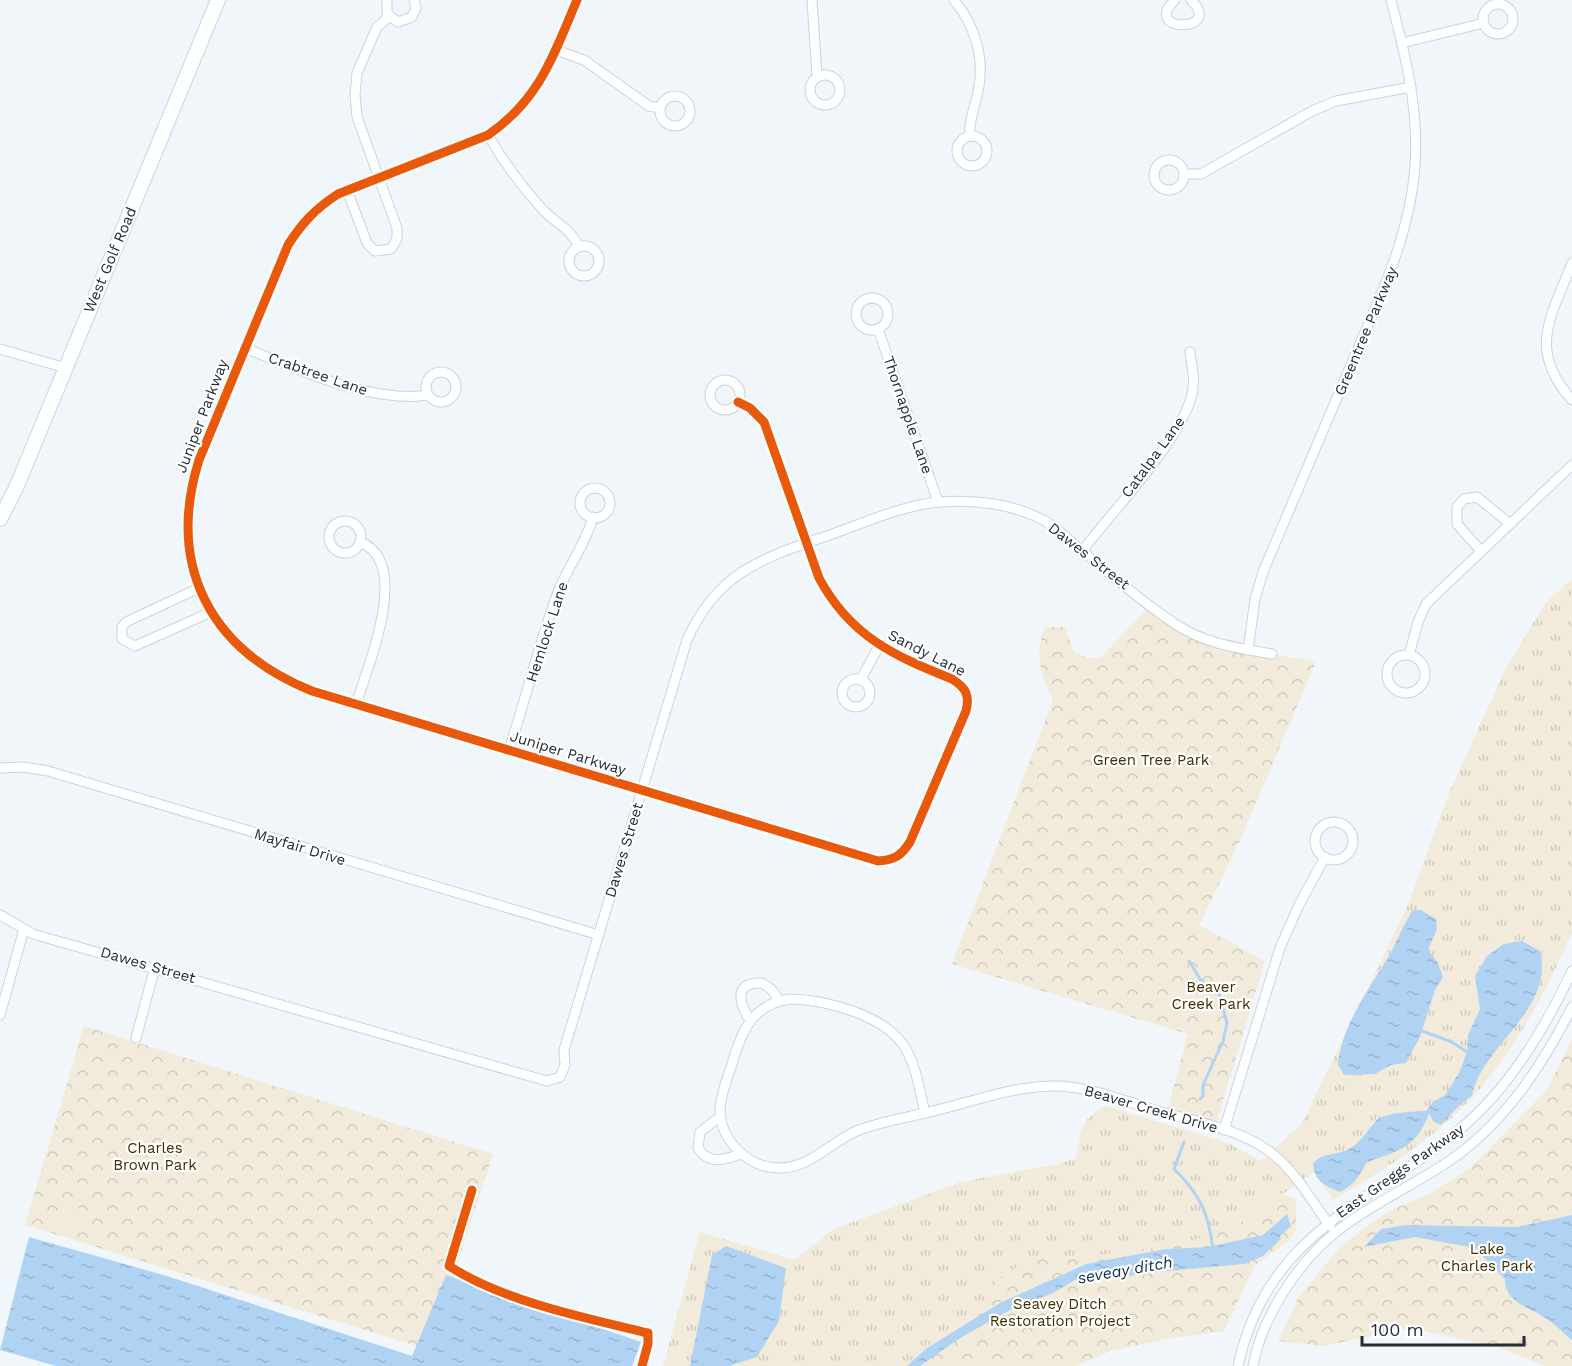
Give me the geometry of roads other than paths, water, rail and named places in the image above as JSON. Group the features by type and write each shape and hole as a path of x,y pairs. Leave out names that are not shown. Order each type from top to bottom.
{"street":[{"name":"West Golf Road","path":"0,519 16,488 218,0"},
{"path":"387,0 386,9 389,16 398,22 408,21 415,13 414,0"},
{"name":"Juniper Parkway","path":"577,0 556,50 529,99 507,122 488,135 347,190 320,205 294,235 245,348 191,484 188,514 189,546 200,588 211,612 243,652 264,668 290,682 356,705 878,861 890,860 903,853"},
{"path":"812,0 817,77"},
{"path":"954,0 965,13 974,33 981,60 979,86 969,128 970,136"},
{"path":"1174,0 1169,6 1168,15 1173,24 1183,27 1195,20 1197,11 1195,1"},
{"name":"Greentree Parkway","path":"1248,650 1255,599 1263,572 1395,263 1403,236 1415,165 1416,122 1402,43 1391,0"},
{"path":"347,190 366,243 375,251 386,251 395,245 398,234 357,117 355,95 357,73 377,27 389,16"},
{"path":"1402,43 1484,23"},
{"path":"556,50 584,60 649,106 660,108"},
{"path":"1184,174 1201,174 1312,111 1336,101 1411,87"},
{"path":"488,135 521,186 546,213 573,234 579,247"},
{"path":"1572,263 1545,330 1546,355 1561,388 1572,400"},
{"name":"Thornapple Lane","path":"878,328 938,502"},
{"name":"Crabtree Lane","path":"245,348 324,378 374,393 414,397 428,395"},
{"path":"0,349 66,368"},
{"name":"Catalpa Lane","path":"1082,550 1180,423 1191,397 1194,382 1190,352"},
{"name":"Sandy Lane","path":"738,402 750,408 764,422 819,578 832,602 859,631 879,646 963,686 969,701 910,842 903,853"},
{"path":"1409,655 1418,622 1426,604 1572,465"},
{"path":"1481,551 1457,524 1457,507 1464,499 1477,497 1509,523"},
{"name":"Dawes Street","path":"0,915 24,929 547,1081 560,1077 565,1065 564,1050 687,640 697,619 725,583 747,567 807,543 938,502 972,501 1014,509 1047,522 1176,625 1215,643 1272,654"},
{"name":"Hemlock Lane","path":"509,750 558,592 588,534 593,518"},
{"path":"356,705 387,591 377,555 368,545 360,542"},
{"path":"200,588 126,622 122,627 122,639 135,646 211,612"},
{"path":"861,680 879,646"},
{"path":"1409,655 1420,661 1425,673 1417,689 1405,693 1394,688 1387,672 1397,657 1409,655"},
{"name":"Mayfair Drive","path":"0,768 48,771 599,935"},
{"path":"1331,823 1343,824 1353,839 1350,851 1341,859 1325,857 1316,846 1317,834 1331,823"},
{"path":"1224,1130 1280,948 1298,907 1325,857"},
{"path":"0,1015 24,929"},
{"path":"136,1038 155,967"},
{"name":"East Greggs Parkway","path":"1238,1366 1248,1328 1263,1297 1283,1267 1327,1222 1441,1144 1487,1103 1529,1048 1572,971"},
{"path":"750,1020 740,999 741,992 747,986 754,983 762,984 771,988 779,1000"},
{"path":"721,1116 700,1132 698,1148 704,1156 713,1160 725,1160 741,1154 722,1125 721,1116 726,1083 741,1033 757,1012 779,1000 811,999 870,1018 888,1028 904,1046 910,1057 925,1113"},
{"name":"East Greggs Parkway","path":"1253,1366 1255,1351 1276,1305 1300,1271 1335,1233 1455,1156 1478,1137 1528,1084 1552,1046 1572,1007"},
{"name":"Beaver Creek Drive","path":"741,1154 768,1166 779,1168 800,1164 861,1129 1028,1088 1066,1087 1224,1130 1255,1143 1277,1158 1335,1233"}],"water":[{"path":"1421,910 1436,919 1437,929 1428,950 1438,963 1443,977 1435,990 1420,1037 1406,1063 1391,1065 1375,1074 1344,1075 1338,1065 1345,1034 1351,1020 1412,911"},
{"path":"1522,941 1540,951 1542,972 1537,992 1527,1010 1478,1078 1472,1096 1441,1125 1434,1122 1429,1114 1411,1142 1396,1151 1366,1163 1356,1180 1340,1192 1318,1179 1313,1164 1321,1157 1351,1148 1380,1118 1400,1113 1426,1111 1433,1102 1445,1095 1459,1073 1467,1052 1468,1035 1480,1009 1475,976 1487,956 1504,944"},
{"name":"seveay ditch","path":"1287,1214 1291,1226 1280,1236 1281,1239 1263,1256 1244,1264 1145,1273 1125,1277 1087,1277 1075,1280 1053,1293 1012,1309 960,1338 920,1366 907,1366 927,1348 1000,1303 1086,1264 1166,1249 1208,1247 1263,1235"},
{"path":"1572,1215 1572,1340 1550,1321 1512,1298 1508,1293 1505,1279 1475,1248 1415,1237 1364,1247 1381,1229 1406,1225 1517,1227"},
{"path":"29,1237 167,1276 412,1356 446,1275 641,1342 632,1366 56,1366 0,1350"},
{"path":"726,1246 786,1268 779,1321 757,1357 729,1366 690,1366 712,1255"}],"waterway":[{"path":"1189,961 1205,985 1219,994 1227,1023 1223,1041 1203,1085 1203,1096 1200,1099"},
{"path":"1422,1031 1452,1042 1467,1052"},
{"path":"1184,1142 1174,1169 1202,1205 1209,1226 1213,1250"}],"park label":[{"name":"Green Tree Park","path":"1151,760"},
{"name":"Beaver Creek Park","path":"1211,996"},
{"name":"Charles Brown Park","path":"155,1156"},
{"name":"Lake Charles Park","path":"1487,1258"},
{"name":"Seavey Ditch Restoration Project","path":"1060,1312"}]}
